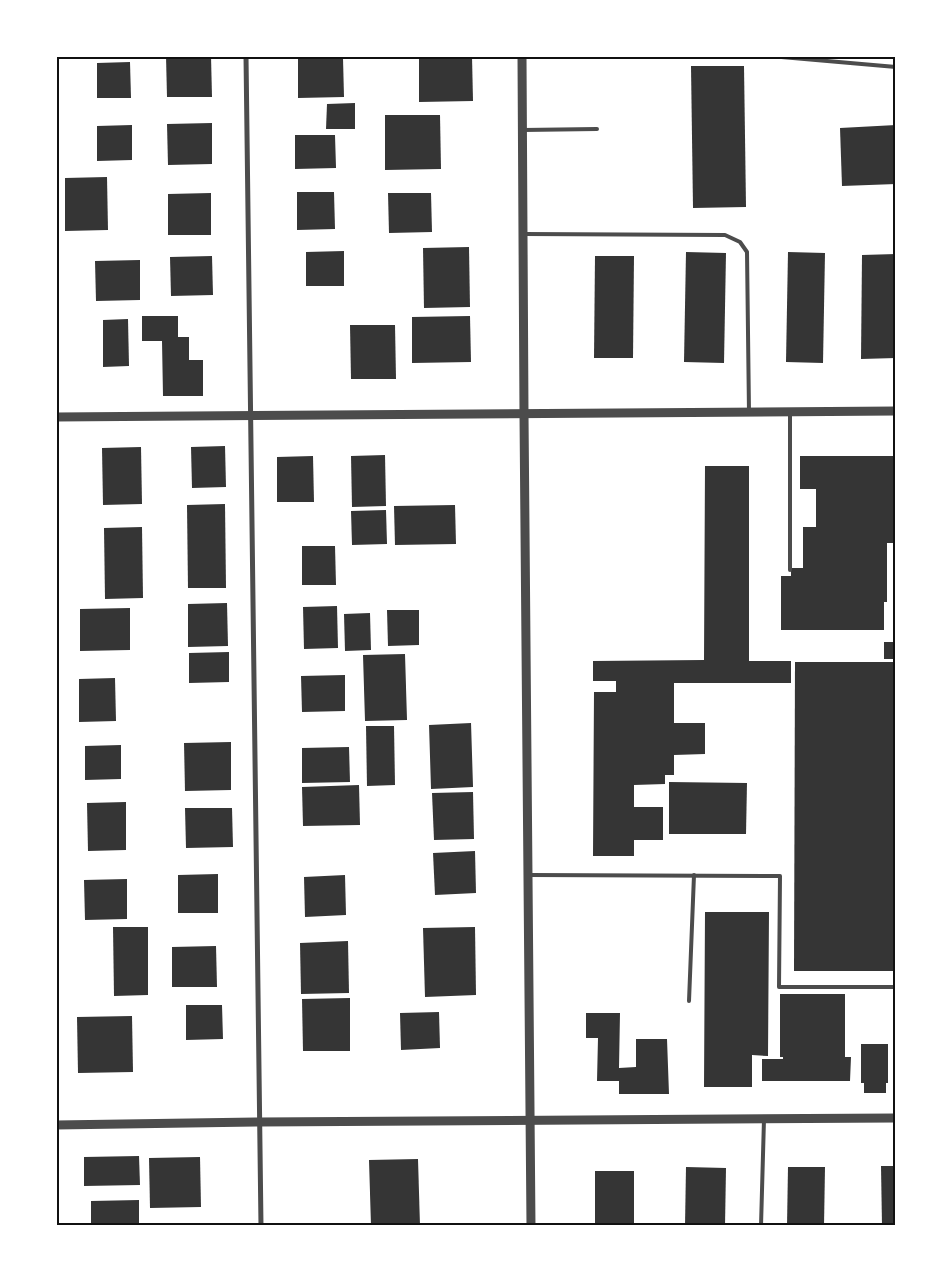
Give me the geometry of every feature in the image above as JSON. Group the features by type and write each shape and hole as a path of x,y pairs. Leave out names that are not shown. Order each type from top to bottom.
{"street":[{"path":"246,56 260,1226"},
{"path":"522,56 531,1226"},
{"path":"56,417 896,411"},
{"path":"56,1125 896,1118"}],"lane":[{"path":"770,56 896,67"},
{"path":"523,130 598,129"},
{"path":"523,234 725,235 740,242 747,252 749,412"},
{"path":"790,412 790,570"},
{"path":"527,876 780,876 779,987 896,987"},
{"path":"689,1001 694,876"},
{"path":"761,1226 764,1119"}],"building":[{"path":"166,56 211,56 212,97 167,97"},
{"path":"419,56 472,56 473,101 419,102"},
{"path":"343,58 344,97 298,98 298,59"},
{"path":"130,62 131,98 97,98 97,63"},
{"path":"691,66 744,66 746,207 693,208"},
{"path":"355,103 355,129 326,129 327,104"},
{"path":"385,115 440,115 441,169 385,170"},
{"path":"212,123 212,164 168,165 167,124"},
{"path":"132,125 132,160 97,161 97,126"},
{"path":"896,125 896,184 842,186 840,128"},
{"path":"295,135 335,135 336,168 295,169"},
{"path":"107,177 108,230 65,231 65,178"},
{"path":"297,192 334,192 335,229 297,230"},
{"path":"211,193 211,235 168,235 168,194"},
{"path":"388,193 431,193 432,232 389,233"},
{"path":"469,247 470,307 424,308 423,248"},
{"path":"344,251 344,286 306,286 306,252"},
{"path":"686,252 726,253 724,363 684,362"},
{"path":"788,252 825,253 823,363 786,362"},
{"path":"896,254 896,358 861,359 862,255"},
{"path":"212,256 213,295 171,296 170,257"},
{"path":"595,256 634,256 633,358 594,358"},
{"path":"140,260 140,300 96,301 95,261"},
{"path":"142,316 178,316 178,337 189,337 189,360 203,360 203,396 163,396 162,341 142,341"},
{"path":"470,316 471,362 412,363 412,317"},
{"path":"128,319 129,366 103,367 103,320"},
{"path":"350,325 395,325 396,379 351,379"},
{"path":"225,446 226,487 192,488 191,447"},
{"path":"141,447 142,504 103,505 102,448"},
{"path":"385,455 386,506 352,507 351,456"},
{"path":"313,456 314,502 277,502 277,457"},
{"path":"800,456 896,456 896,543 887,543 887,602 884,602 884,630 781,630 781,576 791,576 791,568 803,568 803,527 816,527 816,489 800,489"},
{"path":"705,466 749,466 749,661 791,661 791,683 674,683 674,723 705,723 705,754 674,755 674,775 665,775 665,784 634,785 634,807 663,807 663,840 634,840 634,856 593,856 594,692 616,692 616,681 593,681 593,661 704,660"},
{"path":"225,504 226,588 188,588 187,505"},
{"path":"455,505 456,544 395,545 394,506"},
{"path":"386,510 387,544 352,545 351,511"},
{"path":"142,527 143,598 105,599 104,528"},
{"path":"302,546 335,546 336,585 302,585"},
{"path":"227,603 228,646 188,647 188,604"},
{"path":"337,606 338,648 304,649 303,607"},
{"path":"130,608 130,650 80,651 80,609"},
{"path":"387,610 419,610 419,645 388,646"},
{"path":"370,613 371,650 345,651 344,614"},
{"path":"884,642 896,642 896,659 884,659"},
{"path":"229,652 229,682 189,683 189,653"},
{"path":"405,654 407,720 365,721 363,655"},
{"path":"795,662 896,662 896,971 794,971"},
{"path":"345,675 345,711 302,712 301,676"},
{"path":"115,678 116,721 79,722 79,679"},
{"path":"471,723 473,787 431,789 429,725"},
{"path":"366,726 394,726 395,785 367,786"},
{"path":"231,742 231,790 185,791 184,743"},
{"path":"121,745 121,779 85,780 85,746"},
{"path":"349,747 350,782 302,783 302,748"},
{"path":"669,782 747,783 746,834 669,834"},
{"path":"359,785 360,825 303,826 302,787"},
{"path":"473,792 474,839 434,840 432,793"},
{"path":"126,802 126,850 88,851 87,803"},
{"path":"185,808 232,808 233,847 186,848"},
{"path":"475,851 476,893 435,895 433,853"},
{"path":"218,874 218,913 178,913 178,875"},
{"path":"345,875 346,915 305,917 304,877"},
{"path":"127,879 127,919 85,920 84,880"},
{"path":"705,912 769,912 768,1056 752,1055 752,1087 704,1087"},
{"path":"113,927 148,927 148,995 114,996"},
{"path":"475,927 476,995 425,997 423,928"},
{"path":"348,941 349,993 301,994 300,943"},
{"path":"216,946 217,987 172,987 172,947"},
{"path":"780,994 845,994 845,1057 851,1057 850,1081 762,1081 762,1059 783,1059 783,1057 780,1057"},
{"path":"350,998 350,1051 303,1051 302,999"},
{"path":"186,1005 222,1005 223,1039 186,1040"},
{"path":"439,1012 440,1048 401,1050 400,1013"},
{"path":"586,1013 620,1013 619,1068 636,1067 636,1039 667,1039 669,1094 619,1094 619,1081 597,1081 598,1038 586,1038"},
{"path":"132,1016 133,1072 78,1073 77,1017"},
{"path":"861,1044 888,1044 888,1083 886,1083 886,1093 864,1093 864,1083 861,1083"},
{"path":"139,1156 140,1185 84,1186 84,1157"},
{"path":"200,1157 201,1207 150,1208 149,1158"},
{"path":"418,1159 420,1226 371,1226 369,1160"},
{"path":"881,1166 896,1166 896,1226 882,1226"},
{"path":"686,1167 726,1168 725,1226 685,1226"},
{"path":"788,1167 825,1167 824,1226 787,1226"},
{"path":"595,1171 634,1171 634,1226 595,1226"},
{"path":"139,1200 139,1226 91,1226 91,1201"}]}
